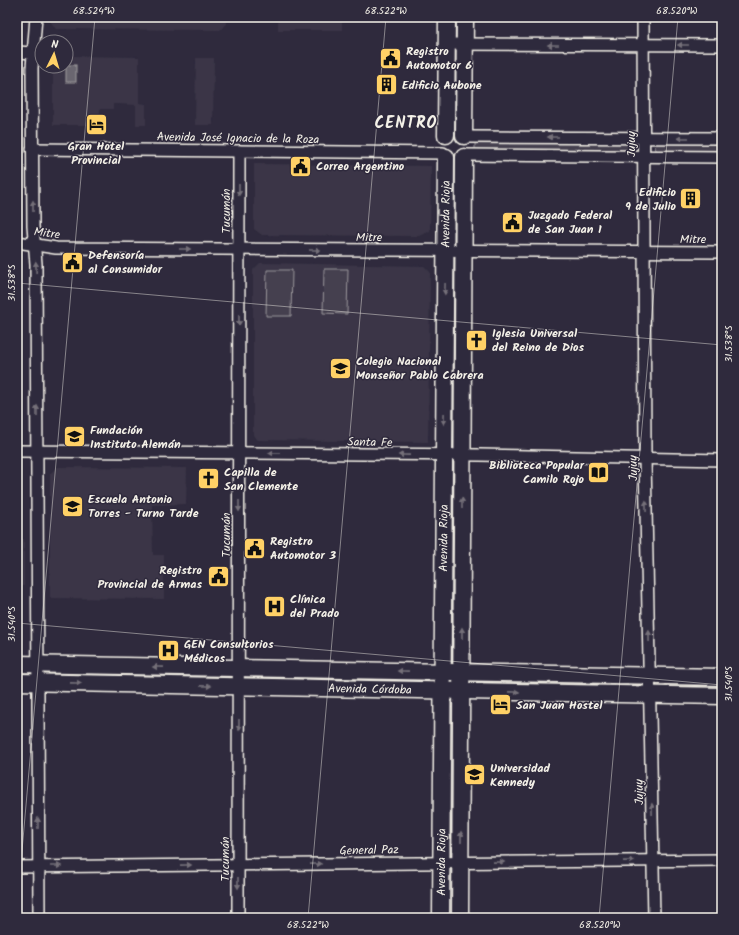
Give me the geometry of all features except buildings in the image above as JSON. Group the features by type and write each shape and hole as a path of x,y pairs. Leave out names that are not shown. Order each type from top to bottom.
{"main road":[{"path":"446,136 447,17"},
{"path":"465,17 465,136"},
{"path":"454,132 458,132 465,136 468,139 470,147 465,156 452,160 444,155 441,146 446,136 454,132"},
{"name":"Avenida Rioja","path":"441,918 445,250 444,155"},
{"name":"Avenida Rioja","path":"460,918 465,156"},
{"name":"Avenida Córdoba","path":"17,664 722,677"},
{"name":"Avenida Córdoba","path":"17,682 722,696"}],"street":[{"path":"36,17 32,68 32,149 33,226 36,264 39,918"},
{"name":"Jujuy","path":"643,17 645,458 654,918"},
{"path":"447,44 722,45"},
{"path":"17,52 33,52"},
{"path":"465,136 722,138"},
{"name":"Avenida José Ignacio de la Roza","path":"32,149 444,155"},
{"name":"Tucumán","path":"238,918 239,151"},
{"path":"465,156 722,157"},
{"name":"Mitre","path":"17,242 56,248 722,252"},
{"name":"Santa Fe","path":"17,451 37,450 722,460"},
{"name":"General Paz","path":"17,867 722,860"}],"shaded area":[{"path":"50,17 227,17 227,24 220,30 56,29 50,21"},
{"path":"278,17 342,17 342,30 278,30"},
{"path":"74,56 139,57 139,103 146,104 146,125 136,125 136,105 113,104 113,109 100,109 99,125 53,125 53,74 74,74"},
{"path":"454,57 458,57 459,125 453,125"},
{"path":"196,58 214,58 213,125 195,125"},
{"path":"74,65 76,65 76,82 66,82 66,74 74,74"},
{"path":"17,67 20,75 19,223 17,225"},
{"path":"475,142 628,143 630,147 628,150 475,150"},
{"path":"656,143 722,143 722,151 657,151 655,148"},
{"path":"254,164 431,166 430,231 419,236 262,235 254,229"},
{"path":"260,263 424,266 430,272 428,442 258,440 253,435 253,270"},
{"path":"324,269 348,269 347,314 323,313"},
{"path":"267,270 292,270 291,316 266,316"},
{"path":"57,467 187,468 186,504 152,505 153,555 164,555 164,599 50,598 50,474"},
{"path":"17,538 24,539 24,586 17,586"},
{"path":"52,672 224,675 224,679 52,676"},
{"path":"253,675 427,679 427,682 252,679"},
{"path":"474,680 635,682 636,687 475,684"},
{"path":"665,682 722,682 722,690 665,688"}],"place":[{"name":"Registro Automotor 6","path":"391,58"},
{"name":"Edificio Aubone","path":"386,85"},
{"name":"Gran Hotel Provincial","path":"96,125"},
{"name":"Correo Argentino","path":"301,166"},
{"name":"Edificio 9 de Julio","path":"691,199"},
{"name":"Juzgado Federal de San Juan 1","path":"513,222"},
{"name":"Defensoría al Consumidor","path":"73,262"},
{"name":"Iglesia Universal del Reino de Dios","path":"477,340"},
{"name":"Colegio Nacional Monseñor Pablo Cabrera","path":"341,368"},
{"name":"Fundación Instituto Alemán","path":"75,437"},
{"name":"Biblioteca Popular Camilo Rojo","path":"599,472"},
{"name":"Capilla de San Clemente","path":"208,479"},
{"name":"Escuela Antonio Torres - Turno Tarde","path":"73,506"},
{"name":"Registro Automotor 3","path":"254,548"},
{"name":"Registro Provincial de Armas","path":"218,577"},
{"name":"Clínica del Prado","path":"274,606"},
{"name":"GEN Consultorios Médicos","path":"169,651"},
{"name":"San Juan Hostel","path":"500,705"},
{"name":"Universidad Kennedy","path":"474,775"}],"district":[{"name":"CENTRO","path":"406,122"}]}
